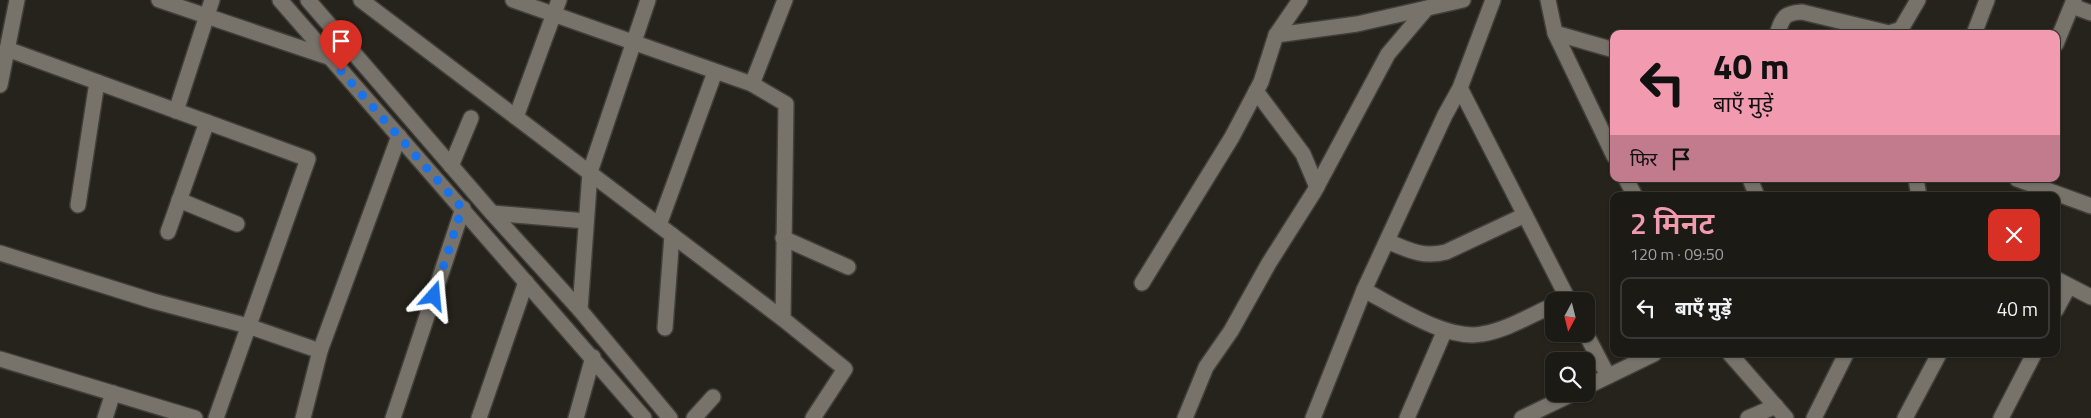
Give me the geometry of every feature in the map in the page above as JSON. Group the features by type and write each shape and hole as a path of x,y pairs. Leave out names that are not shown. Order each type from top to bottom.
{"street":[{"path":"0,85 17,0"},
{"path":"159,0 330,58"},
{"path":"176,111 212,0"},
{"path":"280,0 593,357 644,418"},
{"path":"308,0 492,213 580,310 670,418"},
{"path":"361,0 783,319 845,370 814,418"},
{"path":"513,0 553,16 752,84 786,104 783,319"},
{"path":"516,117 559,0"},
{"path":"580,310 590,172 648,0"},
{"path":"752,84 785,0"},
{"path":"1142,283 1232,137 1256,91 1276,35 1300,0"},
{"path":"1276,35 1357,24 1463,0"},
{"path":"1313,418 1364,290 1445,115 1460,88 1493,0"},
{"path":"1548,0 1555,33 1610,148"},
{"path":"1899,30 1902,29 1918,0"},
{"path":"1976,30 1987,0"},
{"path":"2060,34 2073,3 2091,13"},
{"path":"1185,418 1206,367 1231,331 1269,263 1317,187 1388,54 1427,8"},
{"path":"1778,30 1782,19 1790,13 1802,12 1873,30"},
{"path":"1555,33 1610,49"},
{"path":"7,49 308,159 216,418"},
{"path":"659,225 715,72"},
{"path":"78,205 97,82"},
{"path":"1460,88 1563,292"},
{"path":"1256,91 1299,148 1317,187"},
{"path":"451,166 471,118"},
{"path":"168,232 207,122"},
{"path":"303,418 320,351 399,136"},
{"path":"2025,182 2053,192"},
{"path":"2060,195 2091,206"},
{"path":"179,200 237,224"},
{"path":"393,418 462,208"},
{"path":"492,213 586,221"},
{"path":"1387,241 1419,255 1434,255 1446,252 1525,215"},
{"path":"665,328 672,235"},
{"path":"783,238 848,267"},
{"path":"0,253 153,301 248,326 320,351"},
{"path":"479,418 526,282"},
{"path":"2062,283 2091,298"},
{"path":"1364,290 1445,330 1480,335 1495,331 1545,309"},
{"path":"1407,418 1445,330"},
{"path":"1590,342 1608,376"},
{"path":"576,418 593,357"},
{"path":"1595,382 1648,357"},
{"path":"1733,357 1781,412"},
{"path":"1814,418 1844,357"},
{"path":"1905,418 1937,357"},
{"path":"2001,418 2032,357"},
{"path":"0,359 195,418"},
{"path":"105,418 113,393"},
{"path":"694,418 713,397"},
{"path":"1522,418 1555,402"},
{"path":"1748,418 1781,412"}],"route":[{"path":"341,71 462,208 434,296"}]}
